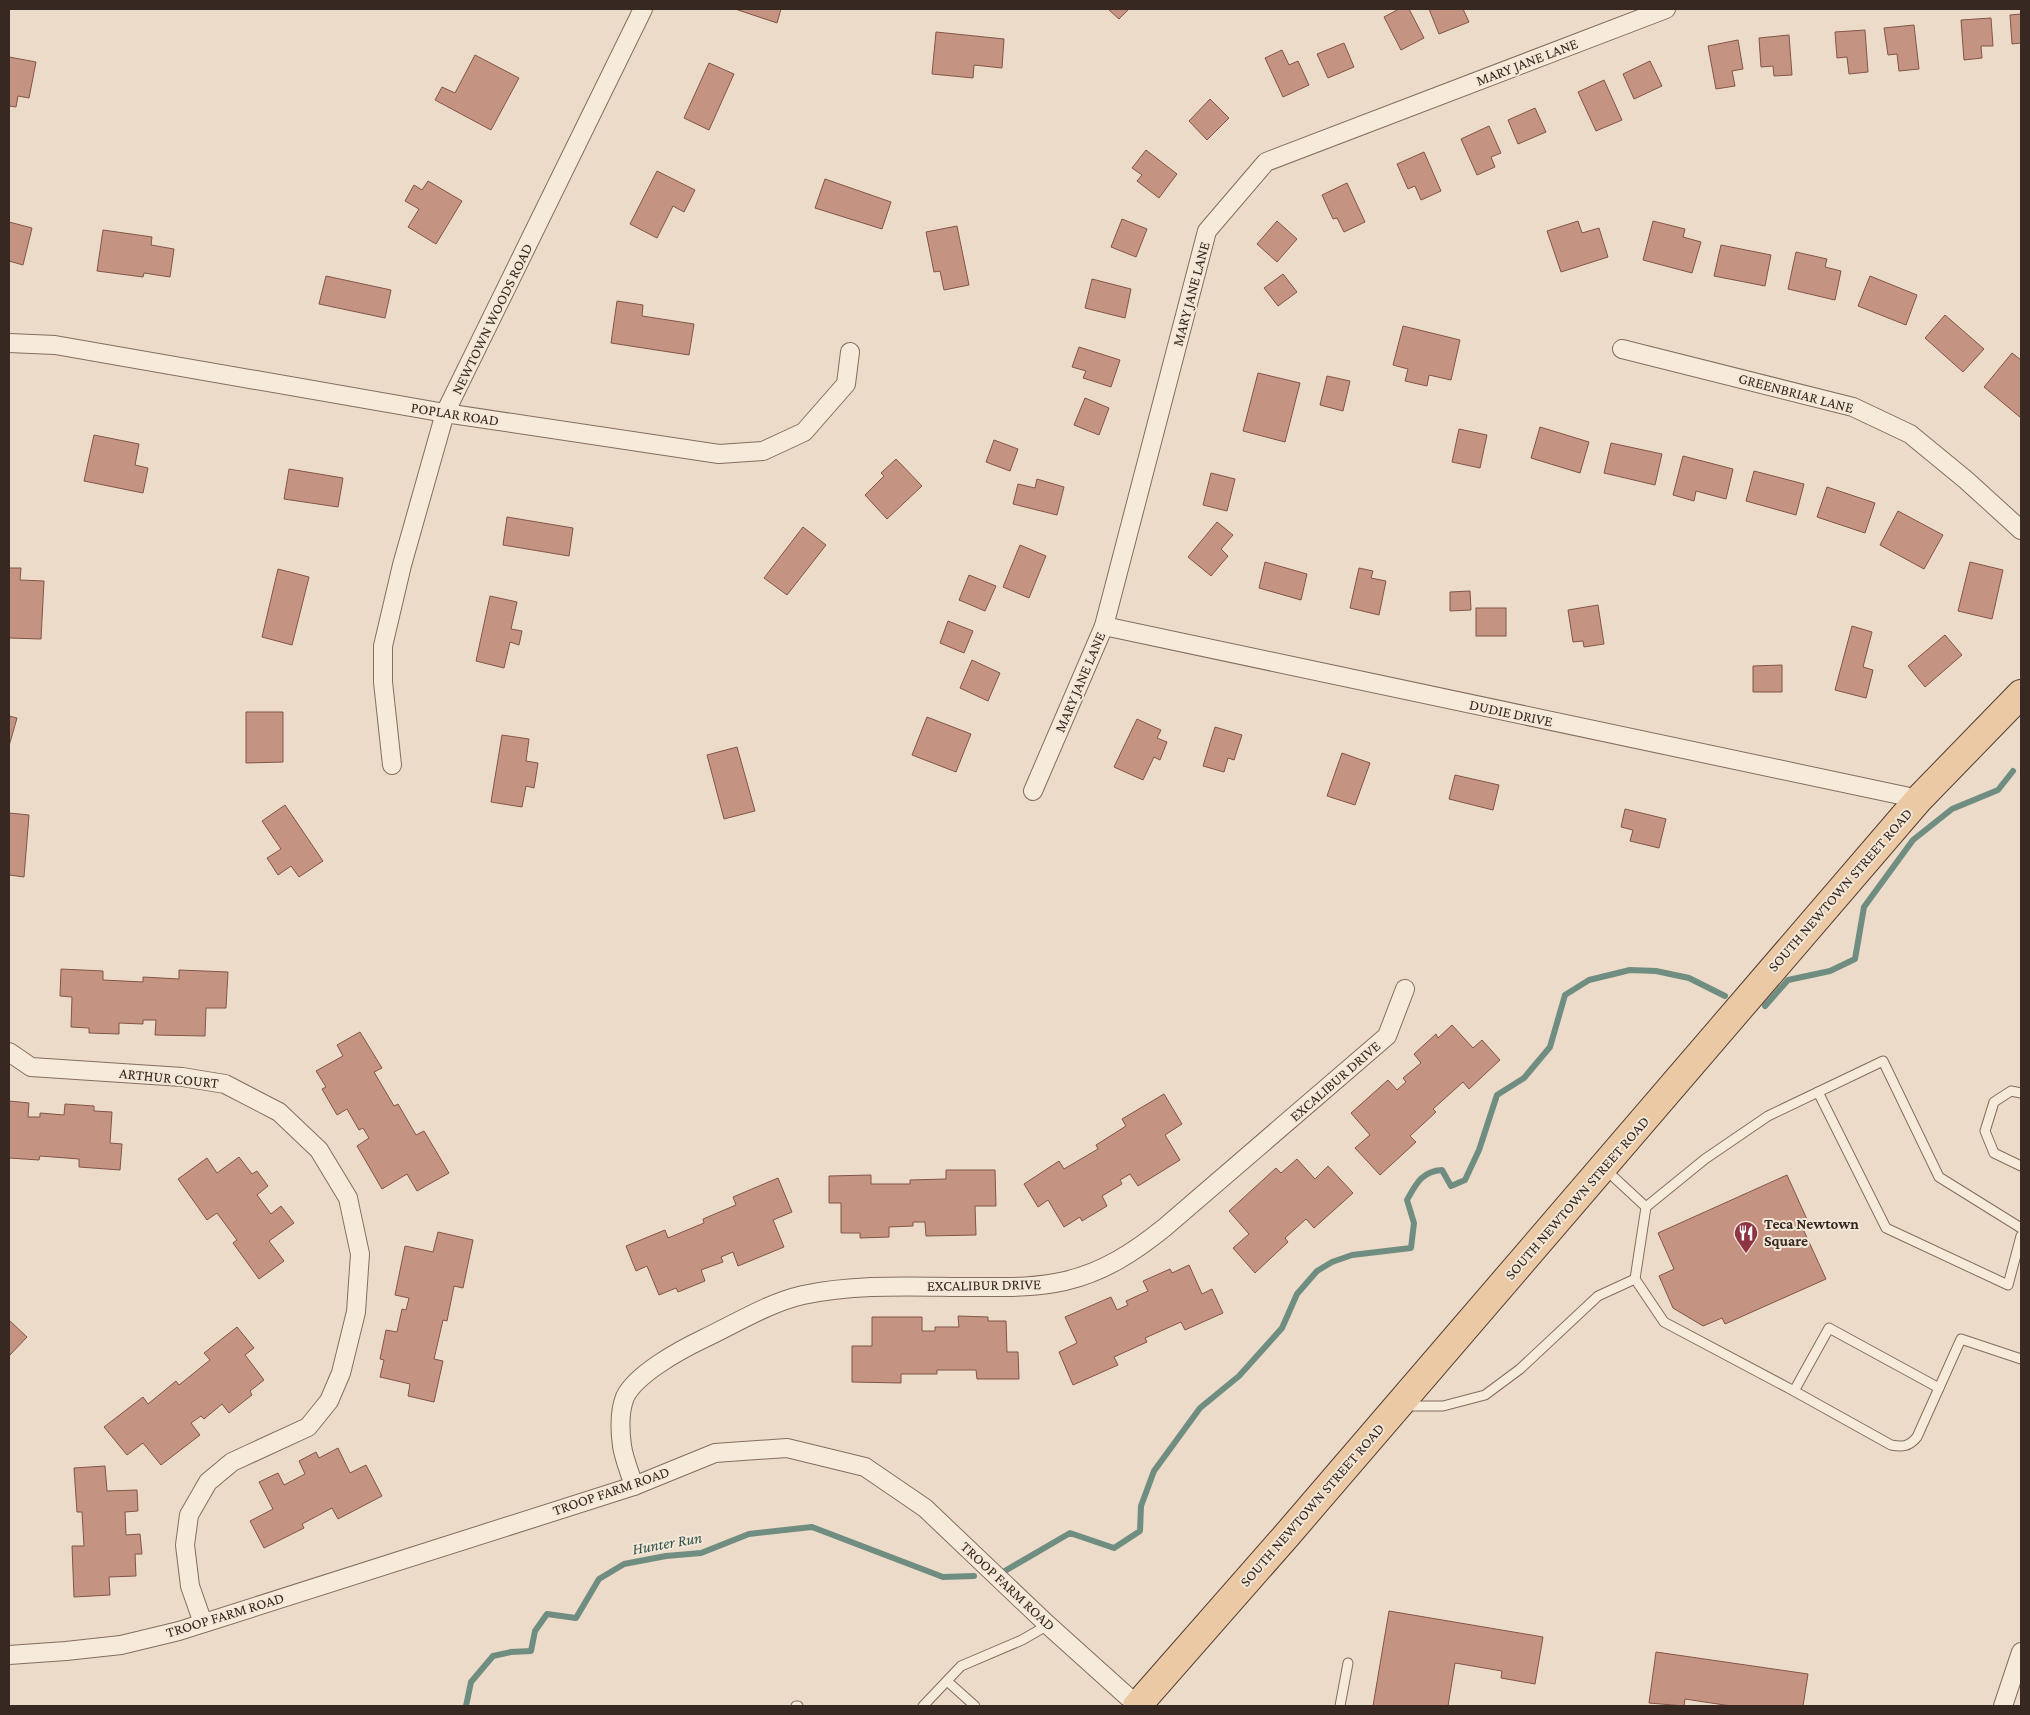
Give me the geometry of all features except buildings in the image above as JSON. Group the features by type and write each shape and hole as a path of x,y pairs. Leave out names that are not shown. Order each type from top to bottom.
{"main road":[{"name":"SOUTH NEWTOWN STREET ROAD","path":"1137,1706 1919,799 2021,694"}],"street":[{"name":"NEWTOWN WOODS ROAD","path":"392,765 383,682 383,646 402,565 446,413 643,9"},
{"name":"MARY JANE LANE","path":"1033,791 1104,626 1207,231 1266,162 1666,9"},
{"name":"POPLAR ROAD","path":"9,343 55,345 446,413 719,454 763,451 804,432 846,384 850,352"},
{"name":"GREENBRIAR LANE","path":"1622,349 1853,407 1910,434 1966,480 2021,530"},
{"name":"DUDIE DRIVE","path":"1104,626 1919,799"},
{"name":"EXCALIBUR DRIVE","path":"634,1486 622,1447 620,1422 626,1397 644,1374 668,1357 779,1302 830,1290 881,1287 1028,1287 1066,1281 1098,1272 1133,1253 1164,1228 1387,1036 1406,988"},
{"name":"ARTHUR COURT","path":"9,1052 30,1067 182,1077 225,1084 279,1112 319,1150 348,1198 360,1254 356,1312 341,1373 329,1401 308,1427 232,1462 208,1482 189,1515 185,1545 190,1586 203,1623"},
{"name":"TROOP FARM ROAD","path":"9,1655 66,1652 121,1645 203,1623 634,1486 715,1453 787,1448 865,1467 925,1508 1048,1625 1137,1706"},
{"path":"2003,1706 2021,1652"}],"lane":[{"path":"2021,1228 1939,1177 1883,1061 1768,1116 1705,1159 1646,1207 1635,1279 1664,1322 1891,1445 1911,1444 1917,1437 1962,1339 2021,1359"},
{"path":"2021,1093 2011,1091 1994,1102 1984,1130 1994,1153 2021,1166"},
{"path":"1818,1092 1886,1228 2008,1285 2021,1236"},
{"path":"1603,1167 1646,1207"},
{"path":"1398,1405 1442,1406 1485,1395 1520,1369 1598,1296 1635,1279"},
{"path":"1794,1391 1829,1328 1939,1388"},
{"path":"923,1706 961,1666 1022,1640 1048,1625"},
{"path":"1340,1706 1348,1663"},
{"path":"947,1680 975,1706"}],"waterway":[{"path":"1765,1006 1788,980 1830,971 1855,959 1864,907 1913,840 1952,809 1998,790 2013,771"},
{"path":"998,1575 1070,1533 1114,1548 1140,1531 1141,1506 1154,1471 1200,1408 1239,1376 1282,1328 1297,1294 1317,1271 1332,1262 1352,1255 1411,1248 1414,1223 1407,1200 1420,1179 1429,1173 1442,1170 1451,1186 1465,1180 1479,1150 1497,1095 1524,1078 1550,1047 1565,995 1589,980 1630,970 1656,971 1689,978 1725,996"},
{"name":"Hunter Run","path":"466,1706 471,1682 493,1656 511,1652 531,1651 535,1631 547,1614 576,1618 599,1579 624,1564 666,1556 701,1553 749,1534 812,1527 943,1577 974,1576"}],"place":[{"name":"Teca Newtown Square","path":"1746,1254"}]}
